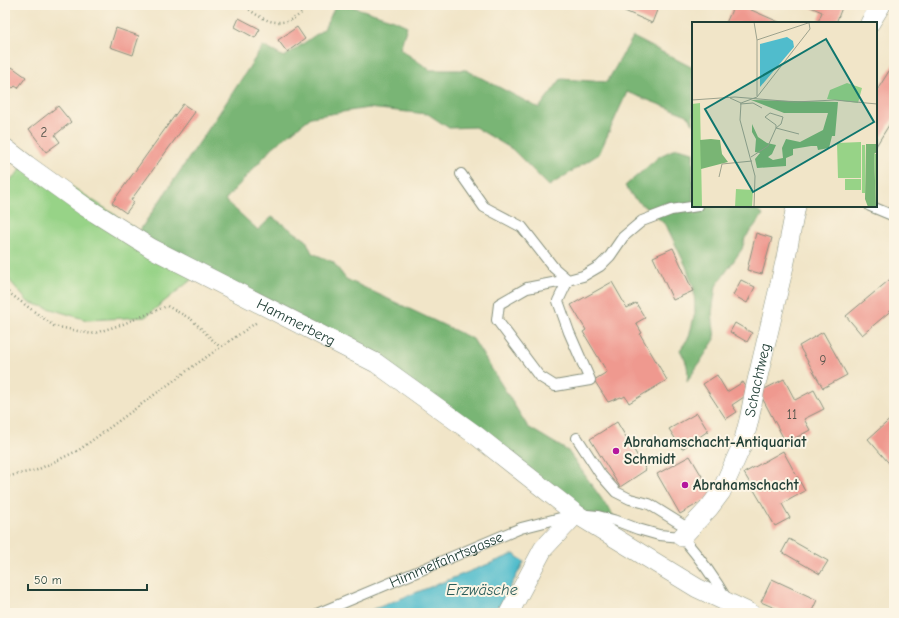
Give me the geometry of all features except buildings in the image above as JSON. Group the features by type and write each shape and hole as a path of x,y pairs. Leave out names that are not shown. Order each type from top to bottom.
{"street":[{"path":"871,22 881,5"},
{"name":"Hammerberg","path":"5,148 84,206 151,248 376,363 477,436 576,514"},
{"name":"Schachtweg","path":"686,533 709,508 721,492 743,442 785,262 796,207"},
{"path":"509,613 543,549 576,514 697,588 750,613"}],"lane":[{"path":"462,174 484,208 522,227 554,268 568,280"},
{"path":"568,280 558,301 568,332 590,380 555,386 539,376 497,320 499,304 527,288 583,276 600,266 610,256 623,237 642,221 671,210 692,207"},
{"path":"872,207 894,216"},
{"path":"577,438 601,475 616,492 630,499 649,504 686,533 729,604"},
{"name":"Himmelfahrtsgasse","path":"319,613 521,528 576,514 598,516 659,535 686,533"}],"path":[{"path":"243,5 270,21 285,22 296,18 308,5"},
{"path":"5,290 54,326 92,334 123,324 167,306 191,319 220,347"},
{"path":"5,477 37,470 79,450 220,347 261,319"}],"green space":[{"path":"336,5 347,5 394,20 407,26 400,49 430,70 466,70 539,108 561,79 607,82 633,37 692,67 692,123 687,115 627,92 599,154 549,186 512,149 475,127 449,128 428,114 368,108 311,117 273,147 225,200 258,230 272,217 306,240 312,253 333,262 346,279 473,339 528,427 568,451 617,521 576,514 376,363 151,248 140,230 263,46 284,57 324,29"},
{"path":"677,148 692,152 692,207 737,207 738,209 757,210 763,215 745,238 742,249 716,286 712,313 715,339 687,382 687,366 680,350 689,337 695,313 694,289 686,266 666,225 633,197 625,186 660,156"},
{"path":"28,158 196,270 191,280 145,317 87,320 28,302 5,275 5,185 16,175"}],"water":[{"name":"Erzwäsche","path":"514,554 524,562 496,613 364,613"}],"place":[{"name":"Abrahamschacht-Antiquariat Schmidt","path":"616,451"},
{"name":"Abrahamschacht","path":"685,485"}]}
